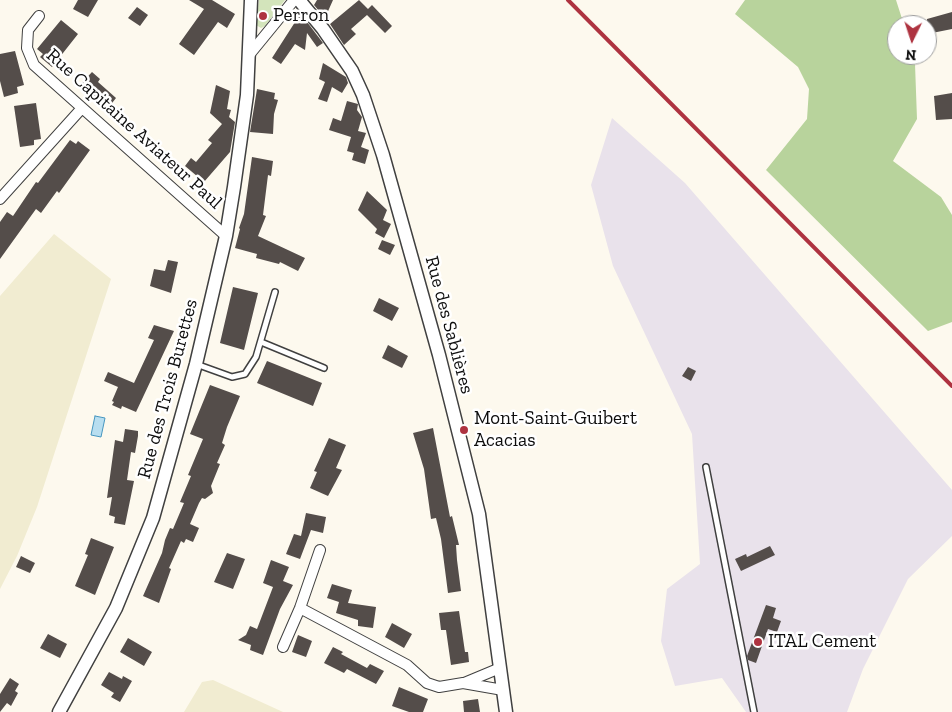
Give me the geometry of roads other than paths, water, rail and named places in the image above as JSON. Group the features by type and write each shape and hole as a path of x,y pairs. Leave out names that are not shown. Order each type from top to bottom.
{"street":[{"name":"Rue des Trois Burettes","path":"59,712 116,608 153,518 196,364 226,236 247,95 251,0"},
{"path":"249,55 294,0"},
{"name":"Rue des Sablières","path":"299,0 323,29 352,71 364,95 382,155 439,355 479,514 506,712"},
{"name":"Rue Capitaine Aviateur Paul","path":"39,16 28,30 26,48 34,65 226,236"},
{"path":"0,199 82,108"},
{"path":"0,189 11,187"},
{"path":"283,647 300,608 320,550"},
{"path":"300,608 407,665 427,683 439,686 464,683 500,668"},
{"path":"464,683 503,690"}],"lane":[{"path":"196,364 232,377 238,376 250,369 260,342 274,292"},
{"path":"260,342 324,368"},
{"path":"706,467 754,712"}],"water":[{"path":"95,416 105,418 101,437 91,435"}],"railway":[{"path":"568,0 952,386"}],"place":[{"name":"Perron","path":"263,16"},
{"name":"Mont-Saint-Guibert Acacias","path":"464,430"},
{"name":"ITAL Cement","path":"758,642"}]}
